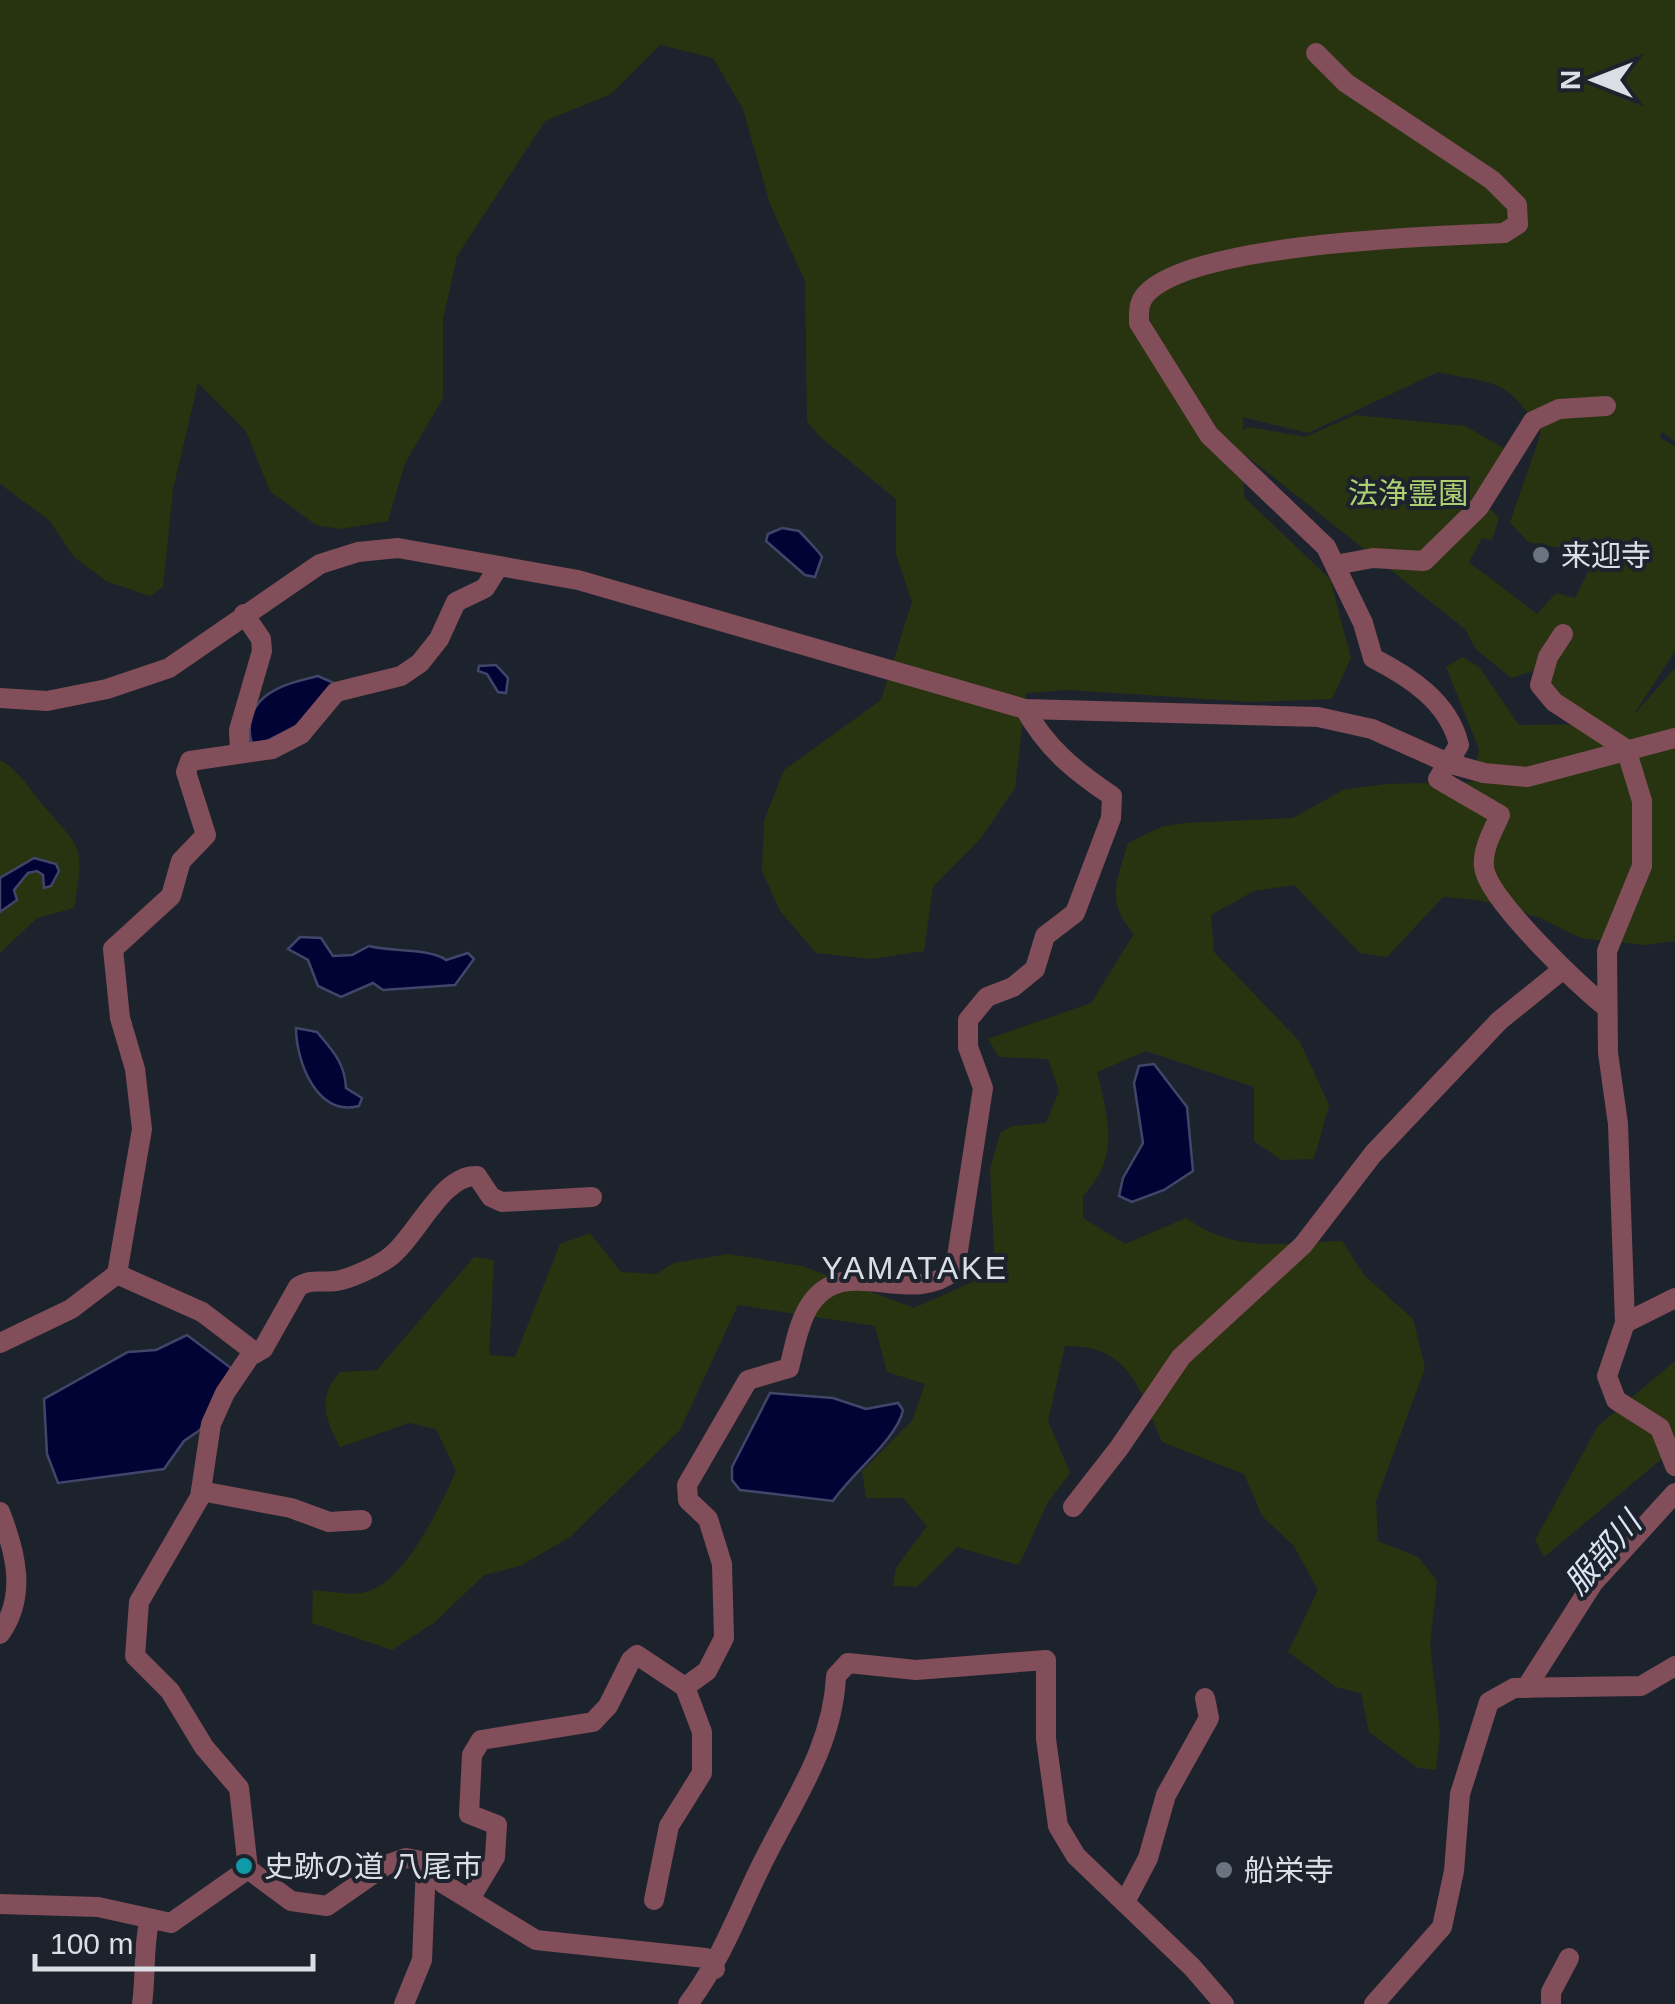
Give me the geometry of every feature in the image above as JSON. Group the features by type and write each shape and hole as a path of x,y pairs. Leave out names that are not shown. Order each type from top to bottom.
{"street":[{"path":"1316,54 1346,83 1492,180 1517,205 1518,224 1504,233 1325,245 1214,264 1172,278 1148,292 1139,304 1139,323 1209,435 1326,547 1363,624 1373,658 1411,678 1454,723 1459,745 1438,780 1500,815 1487,845 1487,880 1562,970 1606,1007"},
{"path":"1336,565 1373,558 1424,561 1479,507 1533,421 1559,409 1606,406"},
{"path":"0,698 46,701 108,689 168,668 320,564 358,552 398,548 578,580 1025,709 1318,718 1372,729 1448,763 1484,773 1527,777 1675,738"},
{"path":"0,1343 71,1309 117,1274 142,1129 135,1069 120,1018 113,949 171,896 182,861 206,834 186,772 190,761 272,749 301,734 336,692 401,676 420,663 439,639 456,602 485,588 499,566"},
{"path":"240,752 238,730 262,651 261,639 244,614"},
{"path":"1563,634 1548,657 1540,685 1554,702 1626,749 1642,801 1646,838 1642,866 1607,952 1606,1007 1618,1124 1625,1323 1607,1376 1616,1400 1660,1428 1675,1466"},
{"path":"685,1687 707,1671 724,1638 722,1564 708,1519 688,1500 686,1485 748,1380 789,1368 806,1310 823,1289 853,1278 918,1288 940,1282 955,1270 984,1088 968,1046 968,1020 987,997 1014,986 1035,969 1045,936 1075,913 1111,818 1112,796 1069,767 1041,739 1025,709"},
{"path":"1073,1507 1119,1448 1181,1356 1303,1245 1374,1154 1499,1020 1562,970"},
{"path":"592,1197 502,1202 491,1198 477,1176 463,1175 451,1182 433,1210 388,1259 338,1281 306,1281 298,1287 263,1349 225,1393 212,1424 201,1490 139,1602 135,1656 170,1691 204,1747 239,1788 248,1869 291,1901 327,1906 386,1865 406,1858 426,1865 470,1900 536,1940 706,1958 714,1969"},
{"path":"117,1274 202,1312 256,1353"},
{"path":"1625,1323 1675,1298"},
{"path":"201,1490 291,1508 329,1522 362,1520"},
{"path":"1526,1688 1592,1584 1675,1493"},
{"path":"0,1512 16,1552 16,1612 0,1634"},
{"path":"470,1900 495,1857 497,1826 469,1814 472,1756 481,1740 593,1722 608,1706 631,1660 638,1655 685,1687 702,1732 702,1772 668,1826 654,1900"},
{"path":"688,2004 714,1969 759,1869 818,1760 835,1706 836,1676 848,1663 916,1670 1046,1660 1046,1740 1058,1826 1076,1856 1224,2004"},
{"path":"1374,2004 1442,1927 1454,1870 1460,1794 1489,1702 1514,1688 1641,1686 1675,1666"},
{"path":"1125,1902 1148,1858 1166,1795 1208,1718 1206,1698"},
{"path":"404,2004 422,1960 426,1865"},
{"path":"0,1904 98,1906 149,1922 171,1924 248,1869"},
{"path":"142,2004 141,1962 149,1922"},
{"path":"1550,2004 1551,1992 1569,1958"}],"green space":[{"name":"法浄霊園","path":"0,0 1675,0 1675,441 1662,432 1659,437 1675,446 1675,651 1632,717 1675,668 1675,941 1645,945 1581,938 1540,918 1479,900 1443,897 1387,957 1360,953 1294,885 1254,891 1211,915 1214,952 1300,1042 1329,1105 1314,1159 1281,1160 1254,1141 1254,1087 1146,1051 1097,1072 1108,1123 1107,1152 1095,1181 1083,1196 1083,1218 1125,1244 1186,1218 1242,1242 1342,1241 1364,1275 1413,1319 1425,1368 1376,1501 1378,1541 1418,1557 1437,1581 1430,1644 1440,1734 1436,1770 1418,1768 1369,1732 1361,1693 1336,1687 1288,1652 1318,1590 1294,1546 1262,1516 1244,1474 1162,1442 1130,1374 1105,1353 1065,1346 1048,1421 1070,1473 1048,1502 1019,1565 957,1547 917,1587 893,1586 896,1568 927,1526 903,1498 866,1498 862,1471 912,1421 925,1384 887,1372 875,1326 738,1305 680,1430 570,1537 520,1566 484,1575 435,1622 392,1650 312,1623 313,1590 361,1593 377,1588 391,1577 419,1543 456,1471 436,1429 409,1423 340,1447 327,1418 326,1399 340,1372 377,1370 474,1257 494,1260 489,1355 515,1357 560,1244 590,1233 621,1272 656,1274 674,1263 728,1254 802,1266 914,1308 995,1272 990,1169 1000,1133 1012,1126 1046,1123 1059,1091 1048,1059 999,1057 988,1039 1091,1003 1134,934 1116,901 1117,880 1128,843 1161,827 1184,823 1293,818 1343,790 1385,784 1473,782 1479,749 1446,667 1462,657 1479,667 1519,725 1597,724 1558,699 1534,671 1511,678 1476,649 1465,629 1244,454 1244,497 1330,579 1351,658 1332,699 1253,702 1068,690 1026,693 1015,788 981,838 933,887 924,951 871,959 816,953 780,911 762,871 764,821 784,770 881,700 912,602 896,554 896,499 819,436 807,421 805,281 770,204 743,109 713,58 660,45 611,94 545,121 457,256 443,319 443,398 405,463 388,521 340,529 316,525 270,491 246,431 198,383 173,489 163,587 150,596 106,581 74,557 50,521 0,484","holes":["1438,372 1499,387 1519,402 1541,433 1510,522 1528,542 1577,551 1588,541 1595,558 1575,598 1556,593 1537,614 1469,562 1482,538 1492,540 1499,518 1479,498 1509,451 1465,426 1355,415 1305,437 1249,427 1243,430 1243,417 1308,433"]},
{"path":"0,760 19,775 73,841 79,871 74,908 37,918 0,953"},
{"path":"1675,1361 1675,1448 1544,1557 1535,1540 1598,1426"}],"shaded area":[{"path":"782,528 799,531 821,555 815,577 805,575 766,541 768,534"},
{"path":"496,665 508,678 506,693 498,692 487,674 478,671 479,666"},
{"path":"318,676 336,684 311,718 257,746 251,741 250,725 259,702 279,688"},
{"path":"34,858 56,864 59,871 51,886 44,888 43,875 37,871 28,873 14,890 17,900 0,912 0,878"},
{"path":"300,937 321,938 333,956 352,955 369,946 430,954 446,960 468,953 474,959 455,985 383,990 373,983 341,997 318,986 308,960 288,949"},
{"path":"296,1028 317,1032 328,1045 340,1064 346,1088 362,1098 359,1106 344,1107 320,1095 305,1070"},
{"path":"1154,1064 1187,1107 1193,1171 1164,1190 1132,1202 1119,1196 1123,1178 1143,1143 1134,1083 1139,1066"},
{"path":"187,1335 231,1368 200,1430 184,1441 164,1469 58,1483 47,1454 44,1399 128,1352 156,1350"},
{"path":"770,1393 833,1398 866,1409 898,1403 903,1410 883,1444 833,1501 740,1490 732,1480 732,1467"}],"place":[{"name":"来迎寺","path":"1541,555"},
{"name":"史跡の道 八尾市","path":"244,1866"},
{"name":"船栄寺","path":"1224,1870"}],"district":[{"name":"YAMATAKE","path":"915,1268"}],"water label":[{"name":"服部川","path":"1603,1553"}]}
